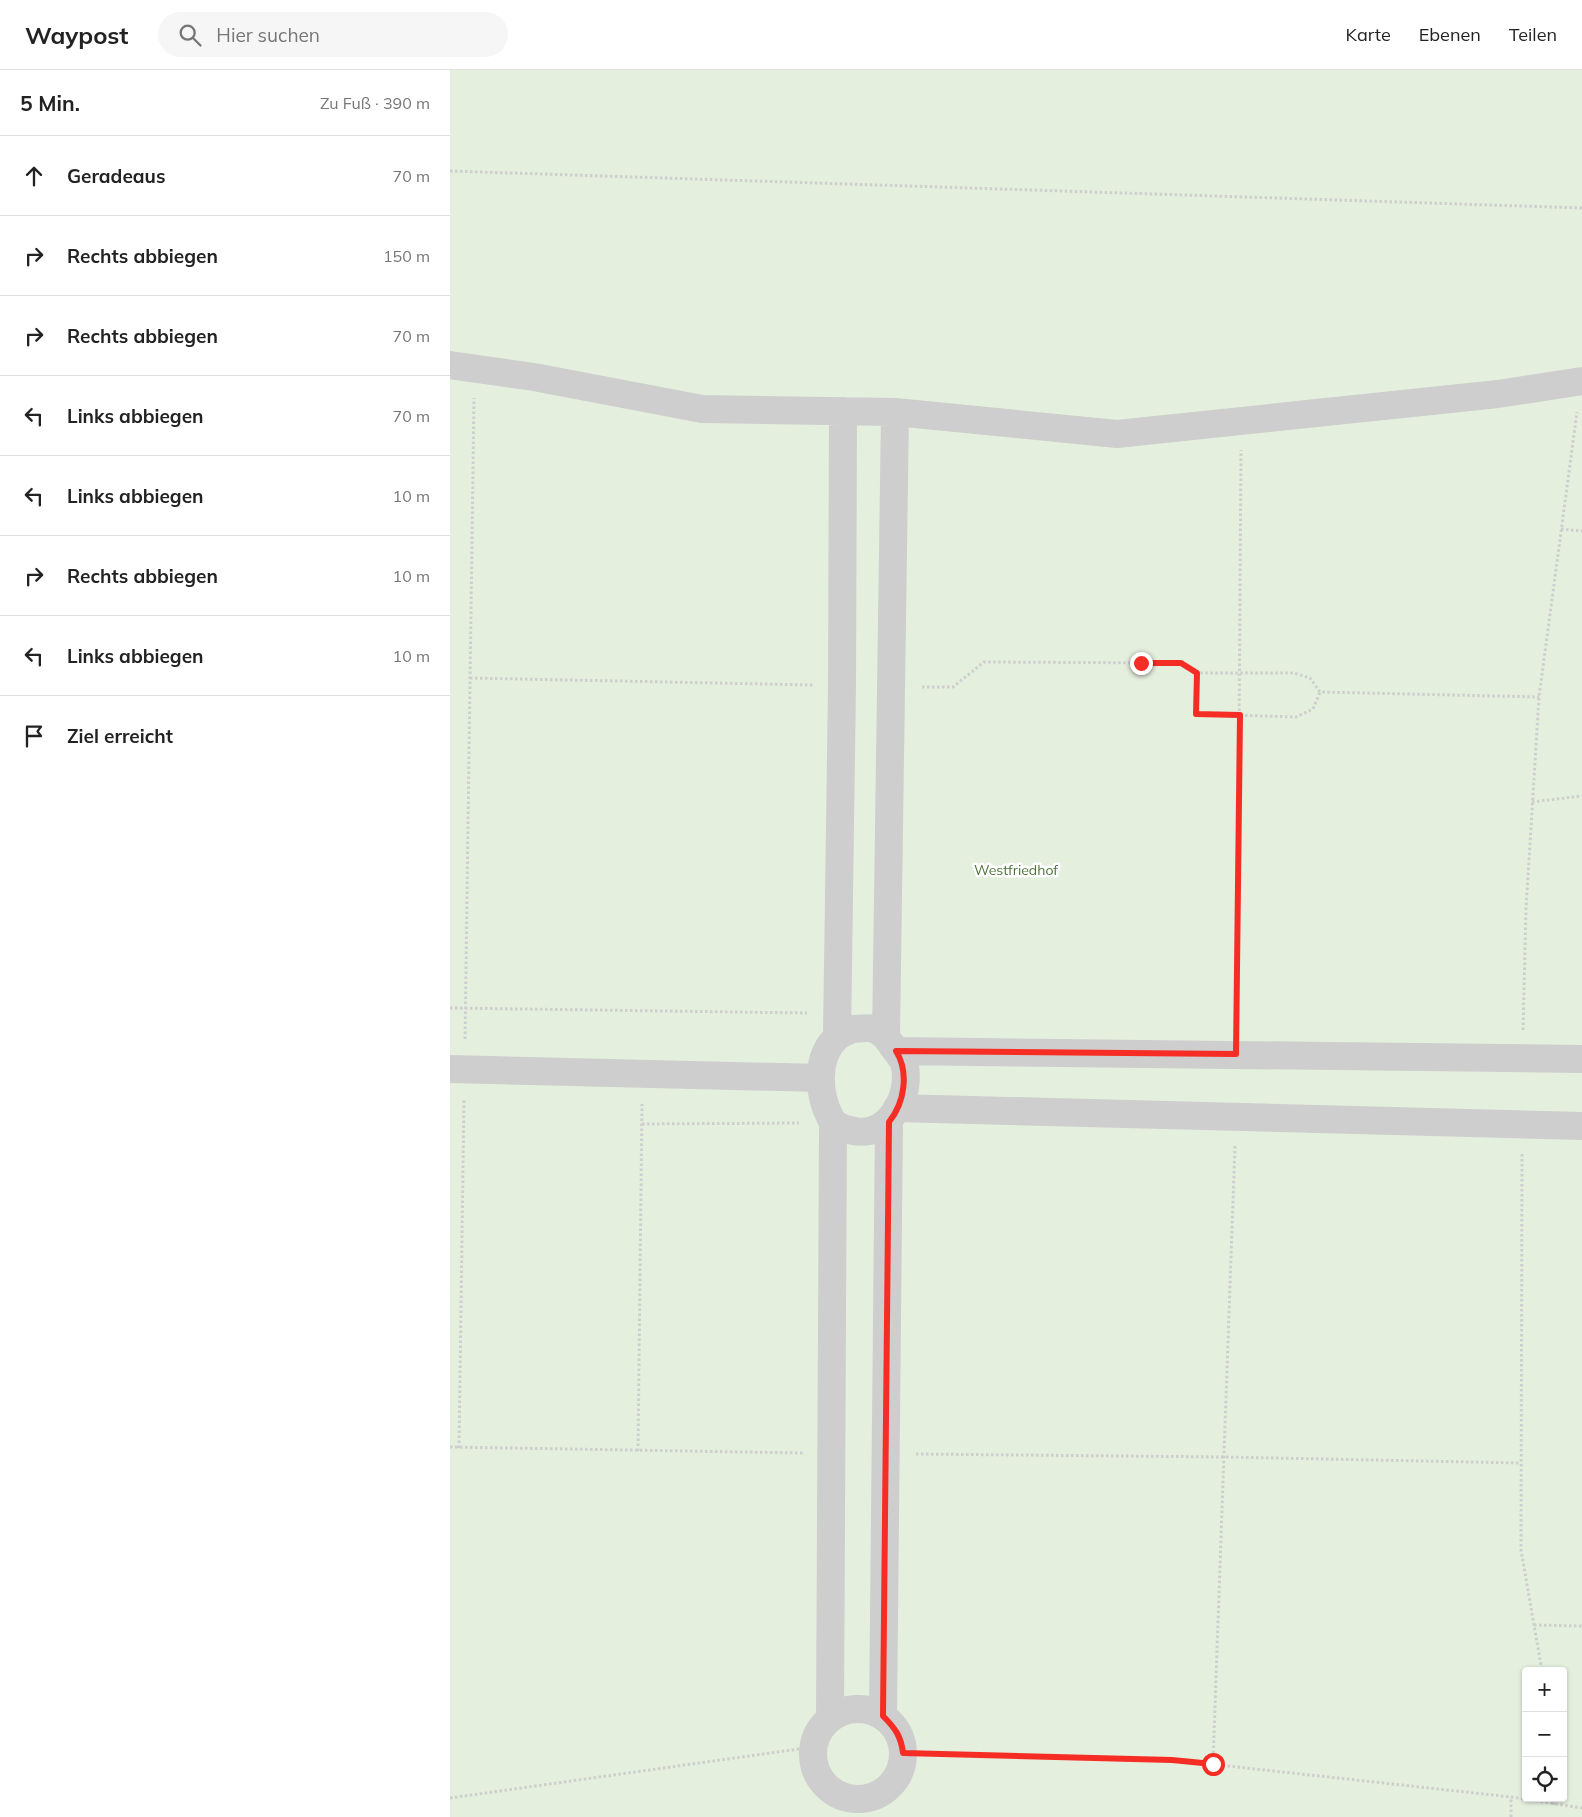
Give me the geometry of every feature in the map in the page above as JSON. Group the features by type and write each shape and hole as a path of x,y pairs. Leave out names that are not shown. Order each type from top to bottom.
{"street":[{"path":"462,367 702,409 895,412 1116,434 1498,394 1581,381"},
{"path":"830,1718 833,1123 826,1109 820,1078 824,1057 838,1025 843,411"},
{"path":"891,1044 895,412"},
{"path":"838,1025 851,1030 873,1029 891,1044 904,1063 904,1080 893,1115 885,1454 883,1716"},
{"path":"891,1044 1236,1054 1582,1059"},
{"path":"457,1069 820,1078"},
{"path":"833,1123 866,1134 893,1115 1236,1117 1522,1126 1582,1126"},
{"path":"860,1709 873,1711 883,1716 895,1728 901,1741 903,1753 901,1768 893,1782 858,1808 846,1798 832,1792 821,1781 813,1762 813,1746 818,1732 830,1718 844,1710 860,1709"}],"path":[{"path":"450,171 1582,208"},
{"path":"459,1448 457,1069 465,1008 470,678 462,367"},
{"path":"1522,1058 1526,909 1539,697 1581,381"},
{"path":"1236,1054 1241,672 1241,422"},
{"path":"1561,529 1582,531"},
{"path":"953,687 984,662 1181,663 1197,673 1294,673 1310,678 1320,692"},
{"path":"1197,673 1196,714 1296,717 1313,709 1320,692"},
{"path":"470,678 842,686"},
{"path":"1320,692 1539,697"},
{"path":"1532,802 1582,796"},
{"path":"450,1008 838,1025"},
{"path":"638,1451 642,1073"},
{"path":"1213,1764 1236,1117"},
{"path":"642,1124 833,1123"},
{"path":"1522,1126 1521,1550 1541,1667"},
{"path":"450,1447 832,1453"},
{"path":"885,1454 1224,1457 1521,1463"},
{"path":"1534,1625 1582,1626"},
{"path":"450,1798 813,1746"},
{"path":"903,1753 1172,1760 1511,1797 1582,1808"},
{"path":"1511,1797 1511,1817"}],"green space":[{"name":"Westfriedhof","path":"450,70 1582,70 1582,1817 450,1817"}],"route":[{"path":"1141,663 1181,663 1197,673 1196,714 1240,715 1236,1054 896,1051 904,1063 904,1080 897,1108 889,1122 883,1716 895,1728 901,1741 903,1753 1172,1760 1213,1764"}]}
